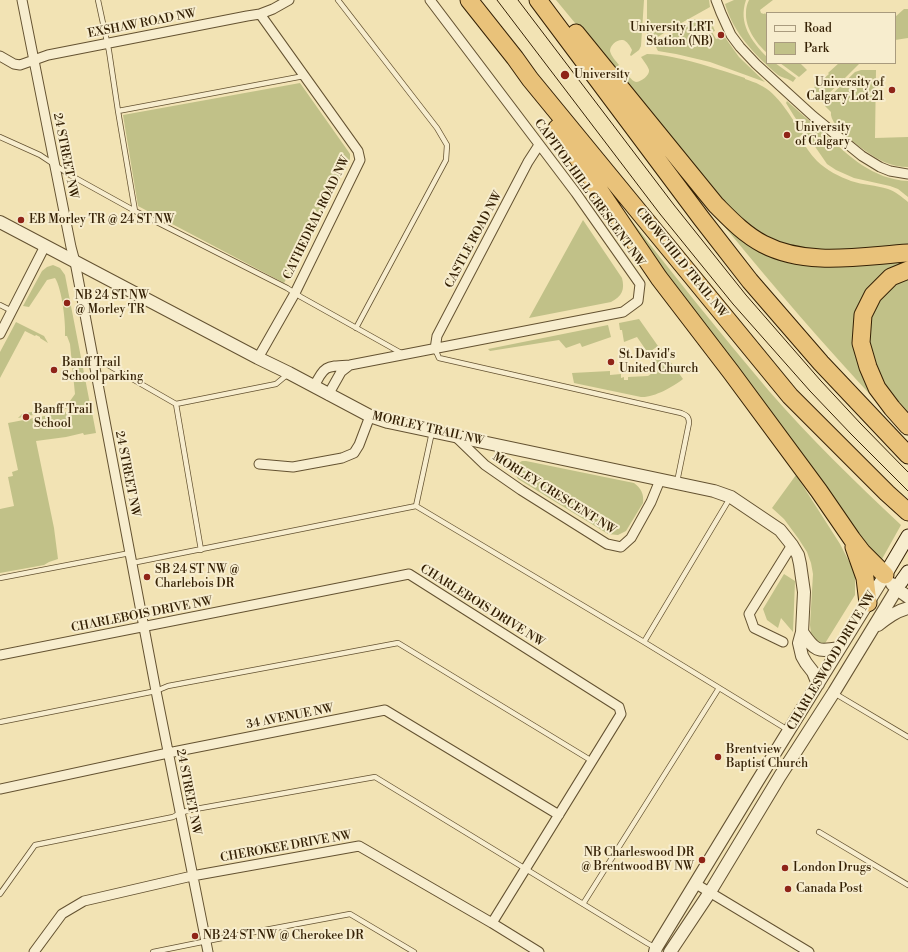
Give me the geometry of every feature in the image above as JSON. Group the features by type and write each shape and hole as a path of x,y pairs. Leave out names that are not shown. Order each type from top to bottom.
{"highway":[{"name":"CROWCHILD TRAIL NW","path":"469,0 530,79 790,396 907,512"},
{"path":"538,0 750,282 820,363 908,454"},
{"path":"546,0 594,54 716,205 737,226 762,244 784,252 813,257 836,258 908,253"},
{"path":"530,79 545,110 659,278 819,491 852,539 862,552 885,575"},
{"path":"908,270 891,277 873,295 863,315 861,343 868,367 878,388 892,408 908,426"},
{"path":"852,539 865,578 868,603"}],"main road":[{"path":"885,575 908,536"}],"street":[{"name":"24 STREET NW","path":"22,0 75,262 156,691 208,952"},
{"name":"EXSHAW ROAD NW","path":"0,56 14,64 20,65 48,55 260,14 289,0"},
{"name":"CAPITOL HILL CRESCENT NW","path":"314,387 320,374 326,368 333,366 350,365 436,349 623,312 638,301 640,284 576,193 430,0"},
{"path":"716,0 731,35 740,47 813,116 862,156 880,168 890,172 908,174"},
{"name":"CATHEDRAL ROAD NW","path":"258,358 294,293 360,160 358,151 260,14"},
{"name":"CASTLE ROAD NW","path":"436,349 437,336 528,162 539,145"},
{"name":"MORLEY TRAIL NW","path":"0,222 370,416 388,422 432,432 714,491 731,497 780,530 798,555 804,592 802,632 799,642 802,656 813,672 818,684"},
{"path":"0,334 45,246"},
{"path":"328,395 341,372 350,365"},
{"path":"260,464 293,467 342,458 354,453 359,445 370,416"},
{"name":"MORLEY CRESCENT NW","path":"455,436 485,465 521,490 607,544 621,547 631,538 651,502 660,480"},
{"path":"783,642 754,628 749,614 792,545"},
{"name":"CHARLEBOIS DRIVE NW","path":"0,655 409,574 619,707 621,714 492,923"},
{"path":"885,575 903,582 908,597"},
{"name":"CHARLESWOOD DRIVE NW","path":"655,950 885,575"},
{"name":"CHARLESWOOD DRIVE NW","path":"670,952 710,892 780,776 903,582"},
{"path":"871,631 890,616 900,610 908,608"},
{"path":"802,632 811,645 816,649 825,651 839,648"},
{"name":"34 AVENUE NW","path":"0,789 168,753 385,710 559,816"},
{"name":"CHEROKEE DRIVE NW","path":"34,952 62,914 84,901 192,876 359,846 539,952"},
{"path":"696,884 809,952"}],"lane":[{"path":"98,0 107,44 135,211"},
{"path":"338,0 437,128 447,145 446,160 356,328"},
{"path":"118,111 304,76"},
{"path":"0,137 40,155 55,166 135,211 287,288 301,298 404,354"},
{"path":"0,305 12,311"},
{"path":"436,349 440,358 686,415 689,423 677,483"},
{"path":"92,356 176,404 276,384 289,373"},
{"path":"176,404 201,550"},
{"path":"416,506 432,432"},
{"path":"644,642 731,497"},
{"path":"132,563 416,506 644,642 789,731"},
{"path":"0,578 130,553"},
{"path":"0,722 156,691 168,686 398,643 592,761"},
{"path":"583,904 719,688"},
{"path":"834,692 908,737"},
{"path":"0,894 35,845 172,817 190,810 375,777 583,904 655,950"},
{"path":"819,832 908,885"},
{"path":"153,952 350,914 414,952"}],"green space":[{"path":"556,0 644,0 641,46 639,50 631,56 632,50 626,41 618,40 611,47 610,51 612,57 619,65 613,69"},
{"path":"647,0 709,0 710,7 650,42 647,41"},
{"path":"734,0 746,0 744,8 745,24 751,38 766,56 766,64 776,64 796,78 793,82 780,76 769,67 753,52 734,25 725,4"},
{"path":"749,0 773,0 760,10 761,13 766,14 766,52 755,40 747,24 747,4"},
{"path":"904,9 908,9 908,38 896,40 896,16"},
{"path":"695,19 704,20 712,24 715,31 712,32 716,39 724,36 739,57 765,82 710,62 658,51 655,45"},
{"path":"647,54 669,56 709,66 745,78 767,89 778,100 803,134 799,137 817,161 833,173 851,181 891,190 908,202 908,246 808,251 770,240 739,219 618,75 625,70 634,81 638,82 643,80 647,76 649,70 641,57"},
{"path":"781,64 801,64 807,70 799,77"},
{"path":"838,64 859,64 826,96 822,97 812,90 815,87 814,83 819,79 821,81 829,74 828,73"},
{"path":"861,70 876,70 875,138 908,137 908,167 896,166 884,162 870,154 843,133 832,118 831,112 825,106 825,101 855,72"},
{"path":"300,83 350,154 350,159 284,283 138,206 123,115"},
{"path":"787,101 862,165 883,176 908,181 908,197 898,189 854,178 827,164 794,116 786,103"},
{"path":"624,211 695,302 769,391 833,460 901,525 882,559 871,550 619,214"},
{"path":"583,220 622,278 622,292 611,302 529,318"},
{"path":"730,223 759,247 908,257 908,264 864,305 877,402 800,316 725,227"},
{"path":"53,265 60,268 65,275 90,404 18,418 22,414 69,404 75,394 70,344 67,336 65,336 63,306 60,290 55,278 47,280 29,307 23,306 42,271"},
{"path":"908,278 908,413 890,392 879,374 869,342 871,320 877,305 893,287"},
{"path":"639,319 658,346 648,353 637,337 624,342 622,330 620,330 619,323"},
{"path":"16,322 44,336 48,343 40,337 25,331 0,378 0,352"},
{"path":"608,325 611,337 582,347 580,343 566,348 559,340 490,351 488,349"},
{"path":"660,347 683,379 657,394 641,397 574,383 572,373 610,371 610,375 621,374 621,378 624,377 624,380 628,380 628,377 648,376 658,369 649,356"},
{"path":"91,407 96,433 84,435 83,433 36,441 54,528 58,559 44,565 0,573 0,509 14,506 8,477 13,476 12,472 18,470 8,423"},
{"path":"522,461 634,483 642,492 643,503 626,531 618,535 608,534 518,479 515,474 515,469"},
{"path":"796,475 840,544 855,573 855,595 824,645 818,644 811,634 810,625 813,574 807,552 784,519 772,508"},
{"path":"784,574 795,581 793,632 781,618 778,628 767,620 763,609"}],"tram line":[{"path":"497,0 660,214 733,304 810,391 908,491"},
{"path":"518,0 674,205 746,295 821,381 908,472"}],"place":[{"name":"University LRT Station (NB)","path":"721,35"},
{"name":"University","path":"565,75"},
{"name":"University of Calgary Lot 21","path":"892,90"},
{"name":"University of Calgary","path":"787,135"},
{"name":"EB Morley TR @ 24 ST NW","path":"21,220"},
{"name":"NB 24 ST NW @ Morley TR","path":"67,303"},
{"name":"St. David's United Church","path":"611,362"},
{"name":"Banff Trail School parking","path":"54,370"},
{"name":"Banff Trail School","path":"26,417"},
{"name":"SB 24 ST NW @ Charlebois DR","path":"147,577"},
{"name":"Brentview Baptist Church","path":"718,757"},
{"name":"NB Charleswood DR @ Brentwood BV NW","path":"702,860"},
{"name":"London Drugs","path":"785,868"},
{"name":"Canada Post","path":"788,889"},
{"name":"NB 24 ST NW @ Cherokee DR","path":"195,936"}]}
